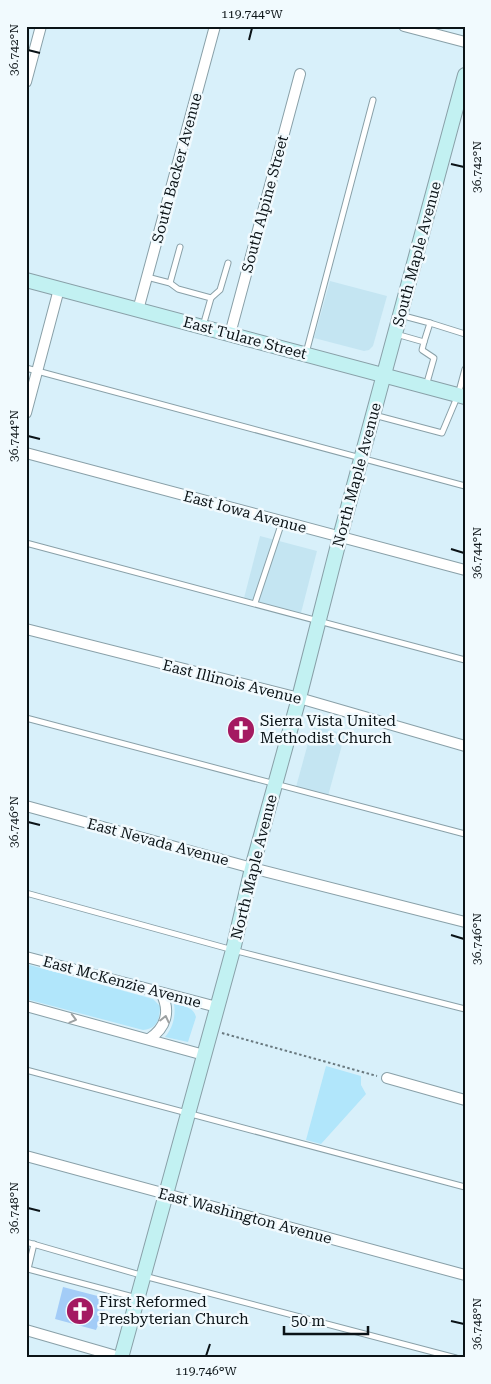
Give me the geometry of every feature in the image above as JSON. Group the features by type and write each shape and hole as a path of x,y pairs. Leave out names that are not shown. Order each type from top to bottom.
{"main road":[{"name":"South Maple Avenue","path":"384,375 465,75"},
{"name":"East Tulare Street","path":"26,280 461,396"},
{"name":"North Maple Avenue","path":"122,1358 233,950 252,868 384,375"}],"street":[{"path":"26,82 41,26"},
{"name":"South Backer Avenue","path":"138,310 215,26"},
{"path":"404,26 465,42"},
{"name":"South Alpine Street","path":"230,334 300,74"},
{"path":"26,413 59,289"},
{"name":"East Iowa Avenue","path":"26,454 465,570"},
{"name":"East Illinois Avenue","path":"26,629 299,698 465,746"},
{"name":"East Nevada Avenue","path":"26,806 252,868 465,922"},
{"name":"East McKenzie Avenue","path":"26,957 217,1007"},
{"path":"149,1039 164,1026 167,1012 161,993"},
{"path":"26,1006 204,1055"},
{"path":"386,1078 465,1100"},
{"name":"East Washington Avenue","path":"26,1156 465,1275"},
{"path":"26,1330 122,1358"}],"lane":[{"path":"306,354 373,100"},
{"path":"170,283 180,247"},
{"path":"203,327 211,298 220,290 228,263"},
{"path":"147,277 170,283 178,289 211,298"},
{"path":"400,314 465,334"},
{"path":"426,386 434,358 422,350 430,323"},
{"path":"395,334 424,342"},
{"path":"26,368 465,486"},
{"path":"373,415 442,433 461,396 465,370"},
{"path":"255,604 282,522"},
{"path":"26,543 465,660"},
{"path":"26,718 465,834"},
{"path":"26,893 233,950 465,1009"},
{"path":"26,1070 465,1187"},
{"path":"26,1242 144,1276 456,1358"},
{"path":"34,1244 28,1269 137,1298"}],"path":[{"path":"211,1030 386,1078"}],"shaded area":[{"path":"330,281 387,296 373,346 369,350 364,351 314,338"},
{"path":"260,536 317,551 301,613 244,598"},
{"path":"313,725 345,734 328,796 296,787"},
{"path":"26,964 153,999 160,1006 157,1023 152,1028 143,1030 26,999"},
{"path":"174,1004 188,1008 195,1014 196,1017 188,1042 165,1037 173,1021 175,1013"},
{"path":"326,1066 361,1076 361,1085 366,1094 321,1144 306,1140"}],"building":[{"name":"First Reformed Presbyterian Church","path":"63,1287 113,1300 111,1306 106,1305 103,1317 107,1318 104,1327 98,1325 96,1330 55,1319"}],"place":[{"name":"Sierra Vista United Methodist Church","path":"241,730"},
{"name":"First Reformed Presbyterian Church","path":"80,1311"}]}
